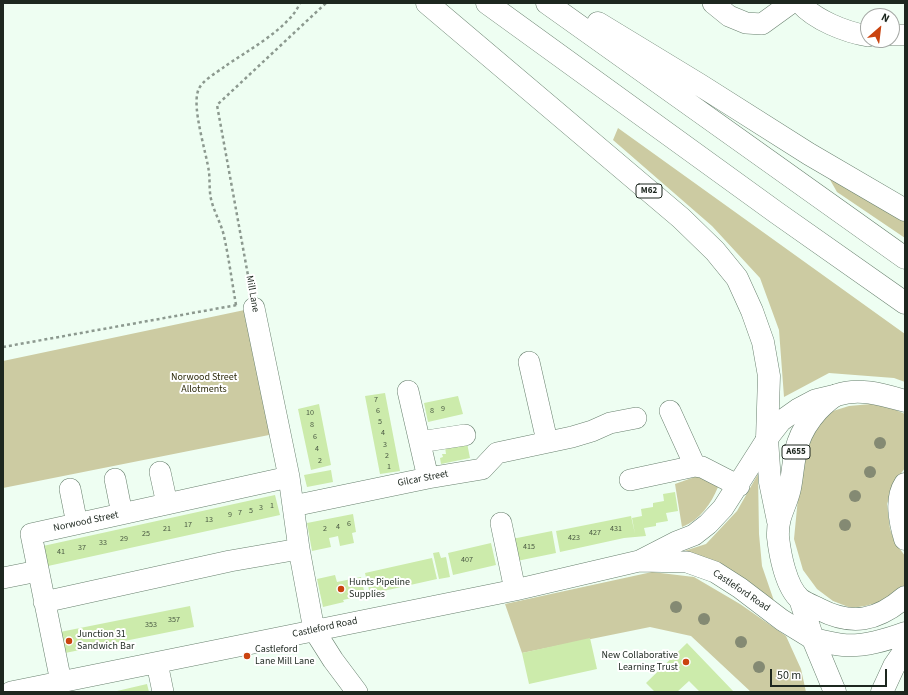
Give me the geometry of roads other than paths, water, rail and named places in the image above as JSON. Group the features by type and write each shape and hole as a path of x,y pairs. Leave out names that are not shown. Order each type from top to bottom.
{"main road":[{"name":"M62","path":"427,3 681,218 715,251 737,278 752,311 763,342 769,376 767,439"},
{"path":"487,3 777,213 905,303"},
{"path":"547,3 905,258"},
{"path":"564,3 700,85 809,154 905,210"},
{"path":"836,395 852,392 880,393 905,401"},
{"name":"A655","path":"778,521 790,489 792,465 804,428 824,404 836,395"},
{"name":"A655","path":"767,439 770,482 778,521 778,537 785,572 800,599 812,639 835,692"},
{"path":"903,499 901,524 905,539"},
{"path":"800,599 832,616 846,619 871,617 888,609 905,597"},
{"path":"812,639 843,645 858,645 889,639 905,634"},
{"path":"882,692 894,666 905,650"}],"street":[{"path":"713,3 729,16 746,23 762,24 791,3"},
{"path":"800,3 806,10 827,23 860,33"},
{"name":"Mill Lane","path":"248,305 289,477 299,549 314,630"},
{"path":"529,362 547,441"},
{"path":"408,391 428,478"},
{"name":"Castleford Road","path":"16,691 515,590 639,561 676,542 694,535 708,524 723,508 739,486 767,439 781,421 815,400 836,395"},
{"path":"670,411 695,466"},
{"name":"Gilcar Street","path":"293,506 428,478 482,469 497,453 547,441 572,437 592,431 610,423 636,418"},
{"path":"420,442 465,435"},
{"path":"630,480 695,466 702,467 739,486"},
{"path":"160,472 167,504"},
{"name":"Norwood Street","path":"61,682 31,534 289,477"},
{"path":"115,479 122,514"},
{"path":"70,489 78,524"},
{"path":"501,523 515,590"},
{"path":"44,602 230,561 299,549"},
{"name":"Castleford Road","path":"639,561 687,562 715,572 740,588 782,620 812,639"},
{"path":"3,578 38,571"},
{"path":"314,630 347,689"},
{"path":"157,663 163,692"}],"place":[{"name":"Hunts Pipeline Supplies","path":"341,589"},
{"name":"Junction 31 Sandwich Bar","path":"69,641"},
{"name":"Castleford Lane Mill Lane","path":"247,656"},
{"name":"New Collaborative Learning Trust","path":"686,662"}],"park label":[{"name":"Norwood Street Allotments","path":"204,384"}]}
